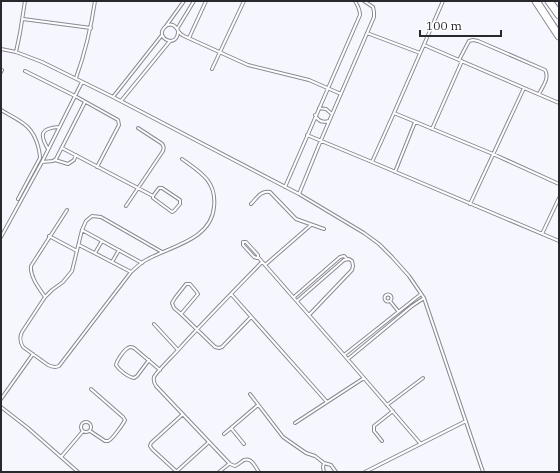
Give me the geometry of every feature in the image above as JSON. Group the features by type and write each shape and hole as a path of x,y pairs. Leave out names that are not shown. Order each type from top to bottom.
{"highway":[{"path":"536,1 559,36"},
{"path":"549,1 559,15"}],"lane":[{"path":"16,52 25,1"},
{"path":"76,78 91,28 95,1"},
{"path":"113,97 162,35 163,29 184,1"},
{"path":"121,102 170,41 176,39 178,31 194,1"},
{"path":"188,38 206,1"},
{"path":"212,69 244,1"},
{"path":"285,187 360,15 360,11 355,1"},
{"path":"298,194 374,17 373,7 364,1"},
{"path":"372,162 442,1"},
{"path":"22,19 91,28"},
{"path":"166,26 173,25 178,31 188,38 248,65 309,80 341,94"},
{"path":"367,33 420,53"},
{"path":"162,35 165,39 170,41"},
{"path":"459,60 469,41 473,40 485,44 545,70 547,77 539,94"},
{"path":"424,45 559,103"},
{"path":"1,49 16,52 42,62 82,81 298,194 364,233 379,244 392,256 424,298 483,472"},
{"path":"432,129 462,61"},
{"path":"25,71 75,96 119,121 119,125 97,166"},
{"path":"1,237 42,162 82,81"},
{"path":"470,204 524,88"},
{"path":"42,162 51,162 54,160 62,148 86,102"},
{"path":"319,108 326,109 332,114"},
{"path":"1,110 25,124 31,130 36,138 40,155 40,158 18,199"},
{"path":"394,113 493,154 559,184"},
{"path":"315,116 321,121 329,121"},
{"path":"395,172 415,122"},
{"path":"48,149 43,140 44,133 50,128 59,127"},
{"path":"126,206 163,151 164,147 161,142 138,128"},
{"path":"307,135 559,241"},
{"path":"62,148 153,196 154,199 172,212 180,203 179,200 162,188 159,188 153,196"},
{"path":"54,160 68,164 74,160 76,155"},
{"path":"162,252 101,217 95,216 88,219 82,230 72,271 63,282 52,290 41,302 20,336 23,347 52,367 59,366 131,272 150,257 176,247 201,232 210,220 214,210 214,195 208,180 182,159"},
{"path":"251,204 263,192 270,192 296,219 324,229"},
{"path":"542,234 559,198"},
{"path":"45,297 32,276 31,268 49,236 67,210"},
{"path":"265,265 311,225"},
{"path":"82,230 142,263"},
{"path":"49,236 77,251"},
{"path":"95,253 102,241"},
{"path":"258,257 254,257 243,245 243,242 246,242 258,255 262,262 420,443"},
{"path":"79,244 131,272"},
{"path":"112,262 119,250"},
{"path":"294,298 341,256 344,256 353,263 352,270 308,315"},
{"path":"297,301 347,259"},
{"path":"259,472 251,460 248,459 235,466 230,464 155,384 154,378 178,350 262,262"},
{"path":"323,271 327,275"},
{"path":"181,314 198,294 190,284 185,286 173,300 173,306 181,314 197,330 215,347 219,348 222,347 251,317"},
{"path":"309,284 312,288"},
{"path":"231,294 327,402"},
{"path":"344,355 421,294"},
{"path":"348,359 412,306 424,298"},
{"path":"390,301 398,311"},
{"path":"154,324 178,350"},
{"path":"149,360 134,378 130,377 116,365 117,360 126,349 130,347 134,348 149,360 160,370"},
{"path":"1,399 33,354"},
{"path":"295,423 364,378"},
{"path":"387,405 423,378"},
{"path":"83,431 90,431 105,441 109,441 125,420 91,389"},
{"path":"250,394 283,437 306,453 315,456 324,463 331,465 336,472"},
{"path":"224,434 258,405"},
{"path":"1,407 28,428 78,472"},
{"path":"382,441 374,431 374,426 393,412"},
{"path":"183,414 150,444 152,449 176,472 209,442"},
{"path":"365,472 466,421"},
{"path":"83,431 81,428 82,424 88,423 91,429 90,431"},
{"path":"231,428 244,444"},
{"path":"61,456 83,431"},
{"path":"324,463 324,472"},
{"path":"219,472 230,464"}]}
